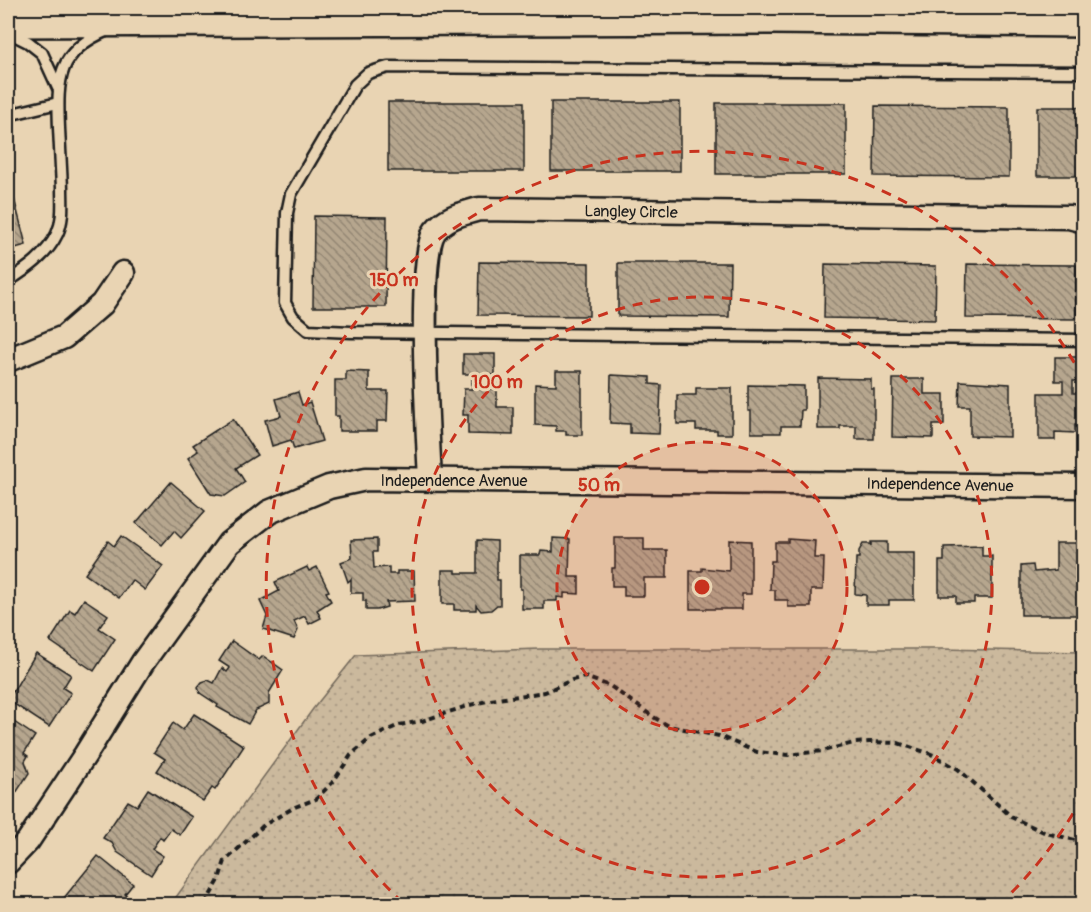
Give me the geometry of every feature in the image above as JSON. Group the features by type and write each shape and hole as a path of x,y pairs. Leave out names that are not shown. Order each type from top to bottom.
{"main road":[{"path":"8,20 782,17 1083,20"}],"street":[{"name":"Langley Circle","path":"429,479 425,334 427,264 434,233 450,217 479,209 1068,217 1083,221"},
{"path":"8,360 64,337 102,304 123,273"},
{"name":"Independence Avenue","path":"8,862 28,841 143,662 230,543 269,512 329,487 366,479 1083,486"}],"lane":[{"path":"8,281 47,250 58,232 63,211 58,88 65,64 73,53 99,33 132,19"},
{"path":"8,32 28,42 42,53 58,88"},
{"path":"1083,72 388,67 368,73 355,85 291,194 287,213 285,303 293,317 308,330 425,334 1083,340"},
{"path":"8,115 58,103"}],"path":[{"path":"205,904 218,882 225,861 264,825 295,807 316,799 333,782 351,755 376,735 399,725 422,721 491,700 546,692 572,680 585,677 610,686 669,726 719,736 757,752 788,755 869,742 898,743 931,754 958,769 1013,818 1046,833 1083,842"}],"shaded area":[{"path":"540,649 942,649 1080,652 1084,656 1083,904 171,904 313,709 356,655"}],"building":[{"path":"388,102 524,102 524,171 388,171"},
{"path":"551,102 680,102 680,171 551,171"},
{"path":"716,103 846,103 846,174 716,174"},
{"path":"875,106 1009,107 1009,177 874,176"},
{"path":"1037,107 1084,107 1084,176 1037,176"},
{"path":"8,175 26,245 8,250"},
{"path":"314,216 387,217 386,307 313,307"},
{"path":"479,262 589,263 589,316 478,315"},
{"path":"618,263 730,263 729,317 618,316"},
{"path":"825,264 936,266 935,320 824,318"},
{"path":"967,264 1076,265 1076,319 966,318"},
{"path":"463,354 495,354 495,375 482,375 482,389 497,389 497,407 513,407 513,435 468,434 468,415 463,415 464,389 472,389 472,374 463,374"},
{"path":"1055,357 1084,357 1084,381 1073,381 1073,393 1084,393 1084,425 1075,425 1075,433 1055,432 1055,440 1039,440 1039,393 1063,393 1063,381 1055,381"},
{"path":"346,371 369,372 369,391 388,391 387,421 377,421 377,431 339,431 339,416 335,416 335,380 346,380"},
{"path":"556,371 582,371 582,435 566,435 566,431 556,431 556,426 535,425 535,384 556,385"},
{"path":"611,375 650,377 650,384 661,385 659,434 630,433 630,424 610,423"},
{"path":"818,378 871,379 871,389 874,389 874,439 856,439 856,426 818,429"},
{"path":"893,379 924,379 924,394 944,394 944,425 933,425 933,438 892,437"},
{"path":"960,381 1010,384 1010,437 970,436 970,406 959,406"},
{"path":"748,385 804,386 804,410 801,410 800,426 781,426 781,433 751,433"},
{"path":"696,388 732,388 732,434 717,434 717,430 696,430 696,424 677,424 677,395 696,395"},
{"path":"298,392 302,405 310,402 322,441 294,449 291,440 272,446 265,420 281,416 276,399"},
{"path":"233,419 257,455 236,468 245,482 225,496 211,494 188,458 198,451 193,445"},
{"path":"171,482 205,511 181,538 174,531 162,545 136,523"},
{"path":"121,536 163,566 145,590 132,580 119,598 85,574 108,541 114,546"},
{"path":"553,538 570,539 569,577 579,577 579,594 564,593 564,598 557,597 557,601 544,601 544,609 522,609 520,555 540,555 541,551 553,552"},
{"path":"615,538 644,538 644,550 667,550 667,578 644,578 644,596 624,596 624,586 612,586 612,568 615,568"},
{"path":"377,539 377,552 373,552 374,568 389,567 389,574 397,574 397,571 414,571 415,601 386,602 387,607 366,610 363,593 351,593 351,579 348,582 341,562 352,558 351,540"},
{"path":"788,539 815,541 814,558 824,558 823,590 811,590 811,607 788,607 788,600 775,600 775,590 770,590 771,561 775,561 775,542 788,542"},
{"path":"477,540 497,541 497,580 500,580 500,605 491,610 481,611 476,605 476,610 454,610 454,604 442,604 442,570 477,573"},
{"path":"729,540 751,541 751,594 742,594 742,609 690,609 690,571 702,571 702,568 729,571"},
{"path":"871,542 887,542 887,553 914,553 914,600 889,600 889,605 866,605 866,595 855,594 856,558 859,558 859,551 863,544 871,546"},
{"path":"1056,543 1081,543 1081,615 1021,615 1021,566 1033,565 1034,572 1056,570"},
{"path":"982,546 982,556 992,556 992,598 974,598 974,603 956,603 956,596 939,596 939,561 944,561 944,547"},
{"path":"307,567 309,571 317,567 329,591 326,592 331,601 317,610 321,618 309,624 305,616 294,621 298,630 294,639 263,629 267,616 260,601 279,591 275,582"},
{"path":"84,599 108,615 99,628 115,639 94,671 50,641 70,610 75,613"},
{"path":"232,641 259,660 263,656 283,670 269,693 269,704 256,710 248,724 217,707 218,705 200,693 198,687 202,682 208,680 214,683 222,668 227,672 230,668 219,661"},
{"path":"36,653 71,675 63,688 71,693 49,727 8,700"},
{"path":"194,714 244,746 215,790 212,788 203,801 157,771 165,759 154,752 173,723 183,730"},
{"path":"8,718 35,736 24,753 28,756 25,761 29,773 16,793 8,787"},
{"path":"148,789 192,817 180,835 171,829 163,840 160,837 152,849 163,856 151,875 117,852 112,843 103,838 128,801 137,806"},
{"path":"98,856 133,884 125,894 127,896 120,904 59,904"}]}
